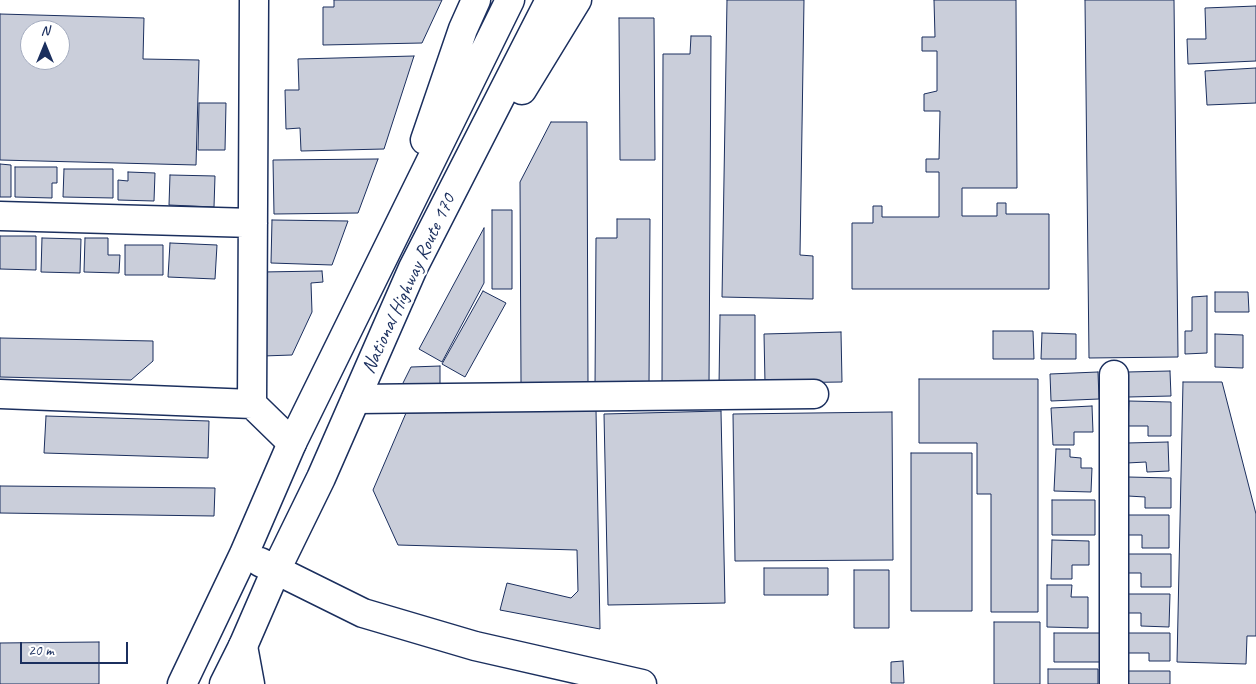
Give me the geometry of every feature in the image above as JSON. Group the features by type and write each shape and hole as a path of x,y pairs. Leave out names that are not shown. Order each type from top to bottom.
{"main road":[{"path":"252,404 254,0"},
{"path":"385,255 463,29 476,0"},
{"name":"National Highway Route 170","path":"182,684 244,554 292,443 510,0"},
{"name":"National Highway Route 170","path":"224,684 243,646 276,570 321,478 413,268 550,0"},
{"path":"413,268 578,0"},
{"path":"0,216 253,223"},
{"path":"1114,375 1114,684"},
{"path":"0,394 252,404 292,443"},
{"path":"356,400 814,394"},
{"path":"244,554 363,613 475,646 642,684"},
{"path":"243,646 250,684"}],"building":[{"path":"334,0 442,0 422,43 323,45 323,7 334,7"},
{"path":"727,0 804,0 800,255 813,256 813,299 722,297"},
{"path":"934,0 1016,0 1017,188 962,188 962,216 997,216 997,203 1006,203 1006,214 1049,214 1049,289 852,289 852,223 873,223 873,206 882,206 882,217 939,217 939,172 926,172 926,159 939,159 940,111 924,111 924,94 937,91 937,51 922,51 922,37 935,37"},
{"path":"1085,0 1174,0 1178,357 1089,358"},
{"path":"1256,6 1256,61 1188,64 1187,39 1206,39 1205,8"},
{"path":"0,14 144,18 143,59 199,60 196,165 0,160"},
{"path":"619,18 654,18 655,160 620,160"},
{"path":"691,36 711,36 709,385 662,384 663,54 690,54"},
{"path":"414,56 384,149 301,151 300,128 286,129 285,90 299,90 298,59"},
{"path":"1256,68 1256,103 1207,105 1205,71"},
{"path":"199,103 226,103 225,150 198,150"},
{"path":"551,122 587,122 588,383 521,383 520,182"},
{"path":"378,159 358,213 274,214 273,160"},
{"path":"0,164 11,165 11,197 0,197"},
{"path":"15,167 57,167 57,183 52,183 52,198 15,197"},
{"path":"64,169 113,169 113,198 63,197"},
{"path":"128,172 155,173 154,201 118,200 118,180 128,181"},
{"path":"170,175 215,176 214,207 169,205"},
{"path":"492,210 512,210 512,289 492,289"},
{"path":"617,219 650,219 649,386 595,386 596,238 617,238"},
{"path":"272,220 348,221 332,265 271,263"},
{"path":"484,228 484,283 442,362 419,349"},
{"path":"0,236 36,236 36,270 0,269"},
{"path":"42,238 81,239 80,273 41,272"},
{"path":"85,238 108,238 108,255 120,255 119,273 84,272"},
{"path":"170,243 217,245 215,279 168,277"},
{"path":"125,245 163,245 163,275 125,275"},
{"path":"322,271 323,282 311,283 312,312 292,355 263,356 262,272"},
{"path":"483,291 506,303 465,377 442,364"},
{"path":"1215,292 1248,292 1249,312 1215,312"},
{"path":"1207,296 1207,353 1185,354 1185,331 1192,331 1192,297"},
{"path":"720,315 755,315 755,387 719,386"},
{"path":"993,331 1033,331 1034,359 993,359"},
{"path":"841,332 842,382 765,383 764,334"},
{"path":"1042,333 1076,334 1076,359 1041,359"},
{"path":"1215,334 1243,335 1243,368 1215,367"},
{"path":"0,338 153,341 153,361 131,380 0,377"},
{"path":"440,366 440,386 401,387 411,367"},
{"path":"1170,371 1171,396 1128,397 1127,372"},
{"path":"1098,372 1099,399 1051,401 1050,374"},
{"path":"919,379 1038,379 1038,612 991,612 991,494 977,494 977,443 919,443"},
{"path":"1183,382 1222,382 1256,514 1256,636 1247,636 1246,664 1177,662"},
{"path":"1129,401 1171,402 1171,436 1148,436 1148,426 1128,426"},
{"path":"1092,406 1093,432 1074,432 1074,445 1053,445 1051,408"},
{"path":"596,409 600,629 500,610 507,583 571,598 578,591 577,550 398,545 373,490 406,413"},
{"path":"721,411 725,603 608,605 604,414"},
{"path":"892,412 893,560 735,561 733,414"},
{"path":"46,416 209,421 208,458 44,453"},
{"path":"1168,442 1169,471 1147,472 1146,462 1127,463 1127,443"},
{"path":"1056,449 1070,449 1070,457 1081,458 1081,468 1092,468 1091,492 1054,491"},
{"path":"911,453 972,453 972,611 911,611"},
{"path":"1128,477 1171,478 1171,508 1145,508 1145,497 1128,496"},
{"path":"0,486 215,488 214,516 0,513"},
{"path":"1052,500 1095,500 1095,535 1052,535"},
{"path":"1128,515 1169,515 1169,548 1142,548 1142,535 1128,535"},
{"path":"1052,540 1089,541 1089,565 1072,565 1072,579 1051,579"},
{"path":"1125,554 1171,554 1171,587 1141,587 1141,573 1125,573"},
{"path":"764,568 828,568 828,595 764,595"},
{"path":"854,570 889,570 889,628 854,628"},
{"path":"1047,585 1072,585 1071,597 1088,597 1088,628 1047,627"},
{"path":"1126,594 1170,594 1169,627 1141,626 1141,613 1126,613"},
{"path":"994,622 1040,622 1040,684 994,684"},
{"path":"1054,633 1100,633 1100,662 1054,662"},
{"path":"1128,633 1170,633 1170,661 1149,661 1149,653 1128,653"},
{"path":"99,642 99,684 0,684 0,643"},
{"path":"903,661 904,683 891,683 891,662"},
{"path":"1048,669 1098,669 1098,684 1048,684"},
{"path":"1128,671 1170,671 1170,684 1128,684"}]}
